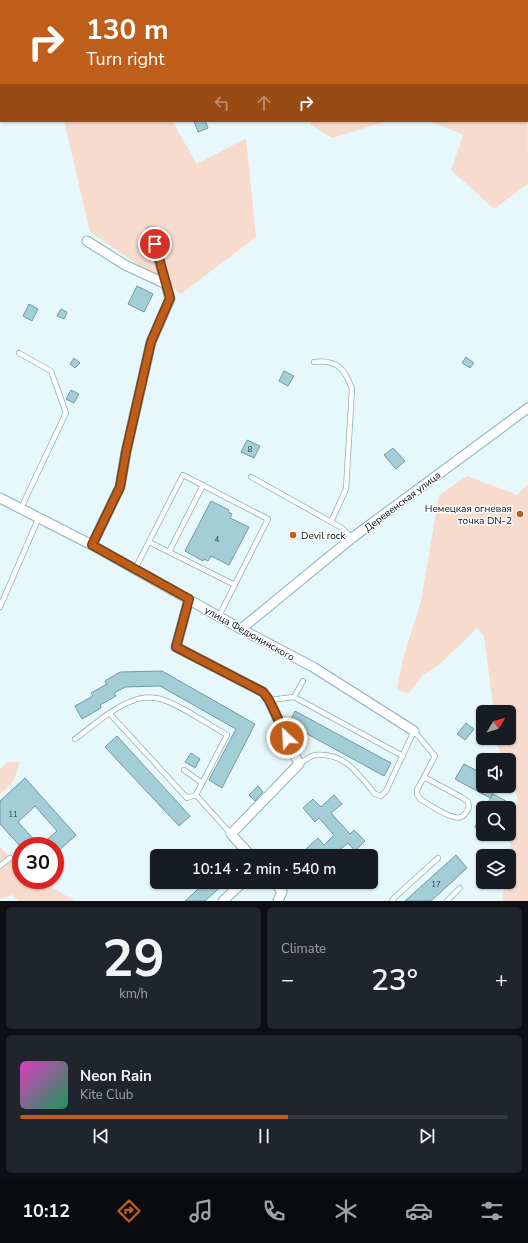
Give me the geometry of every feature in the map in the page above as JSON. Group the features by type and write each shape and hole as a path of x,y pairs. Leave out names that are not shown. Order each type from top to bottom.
{"street":[{"path":"92,545 120,487 126,452 151,342 170,298 151,231"},
{"path":"87,241 125,265 166,284"},
{"name":"Деревенская улица","path":"241,629 352,538 528,408"},
{"name":"улица Федюнинского","path":"0,498 92,545 241,629 313,667 414,731"},
{"path":"189,599 176,647 263,692 269,700 299,764 231,834 245,849"},
{"path":"223,901 236,889"},
{"path":"278,901 282,892 280,889"}],"lane":[{"path":"19,353 51,371 66,412 21,508"},
{"path":"314,362 326,360 339,366 347,376 352,389 346,489 331,522"},
{"path":"135,569 183,476 268,519 219,616"},
{"path":"251,477 342,528 352,538"},
{"path":"169,552 203,485"},
{"path":"0,606 39,517"},
{"path":"149,542 235,585"},
{"path":"294,697 303,681"},
{"path":"269,700 294,697 403,756"},
{"path":"75,739 110,714 132,701 146,698 157,698 171,704 227,735 196,795 187,798 110,714"},
{"path":"299,764 314,755 331,756 348,763 376,794 381,796 386,792 414,731 435,756 424,777 418,790 417,794 420,799 454,818 460,818 466,814 469,807 468,802 424,777"},
{"path":"184,770 202,783"},
{"path":"196,795 231,834"},
{"path":"0,866 10,858"},
{"path":"392,901 438,858"},
{"path":"447,901 460,888"}],"shaded area":[{"path":"64,122 173,122 197,164 246,138 256,237 181,294 90,232"},
{"path":"311,122 384,122 332,138 311,125"},
{"path":"432,122 528,122 528,184 494,209 451,170 463,135"},
{"path":"467,476 517,495 528,484 528,901 502,901 504,889 516,889 516,849 510,849 511,841 516,841 516,812 518,799 516,793 516,753 500,753 498,745 516,745 516,705 493,705 484,636 477,628 440,664 423,675 408,694 397,689 404,655 421,601 439,495"},
{"path":"8,762 20,762 13,782 0,795 0,769"},
{"path":"0,847 12,860 12,889 54,889 75,901 19,901 12,895 0,899"}],"building":[{"path":"194,122 205,122 208,128 198,132"},
{"path":"137,286 153,294 144,312 128,304"},
{"path":"29,304 38,309 32,321 23,316"},
{"path":"61,309 67,312 64,319 57,316"},
{"path":"466,357 474,363 470,368 462,363"},
{"path":"74,358 80,363 75,368 70,364"},
{"path":"284,371 294,376 288,386 279,381"},
{"path":"71,390 79,394 74,403 66,399"},
{"path":"247,440 260,446 254,458 241,452"},
{"path":"393,448 405,461 396,469 384,455"},
{"path":"211,501 229,510 228,512 232,514 230,518 249,527 229,565 211,556 208,561 204,559 203,561 185,551"},
{"path":"162,671 255,724 222,788 209,780 236,729 160,686 125,687 114,693 116,696 100,705 101,708 82,719 75,706 93,696 91,693 107,684 105,681 120,672"},
{"path":"295,711 391,763 384,776 289,724"},
{"path":"466,723 474,729 465,740 457,734"},
{"path":"117,736 190,816 179,826 105,747"},
{"path":"191,753 200,759 195,768 185,762"},
{"path":"464,764 476,770 476,790 455,779"},
{"path":"25,778 76,835 64,846 64,837 50,837 57,831 35,806 18,822 32,837 12,837 0,824 0,801"},
{"path":"258,786 263,792 255,801 249,795"},
{"path":"481,793 493,793 490,798"},
{"path":"493,794 506,801 489,801"},
{"path":"334,795 342,804 331,813 350,834 354,830 365,841 357,849 353,849 348,843 341,849 306,849 318,838 324,845 334,835 319,818 315,822 303,808 313,799 321,807"},
{"path":"456,855 467,868 431,901 405,901"},
{"path":"198,889 218,889 205,901 185,901"}],"place":[{"name":"Немецкая огневая точка DN-2","path":"520,514"},
{"name":"Devil rock","path":"293,535"}],"route":[{"path":"155,244 170,298 151,342 126,452 120,487 92,545 189,599 176,647 263,692 269,700 287,738"}]}
